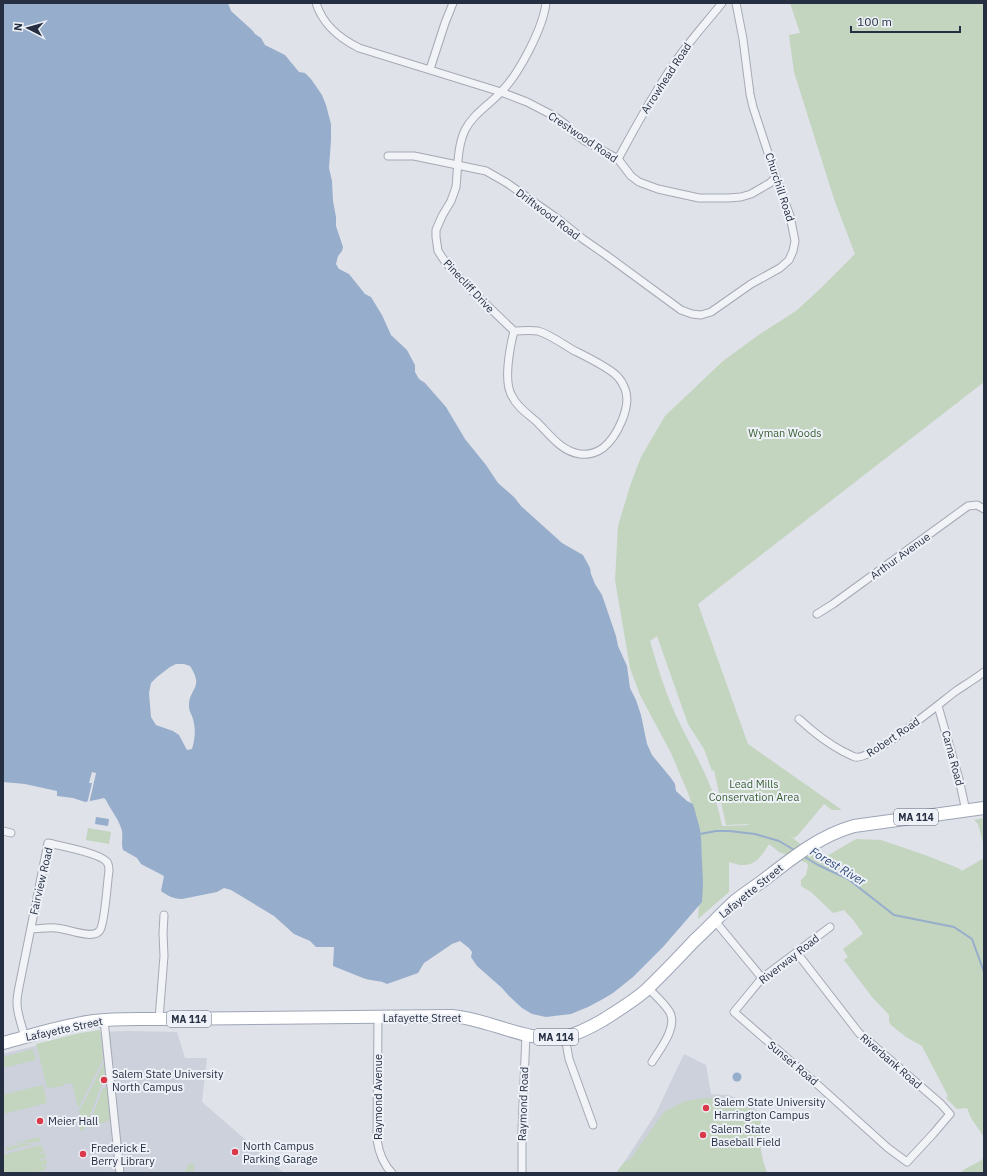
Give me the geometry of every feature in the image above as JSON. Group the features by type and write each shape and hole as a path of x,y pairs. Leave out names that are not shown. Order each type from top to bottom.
{"main road":[{"name":"Lafayette Street","path":"3,1043 85,1022 132,1018 452,1016 463,1017 526,1034 544,1037 564,1037 589,1028 631,1002 648,988 736,900 823,837 838,830 854,826 984,808"}],"street":[{"name":"Crestwood Road","path":"316,3 323,19 329,27 349,43 364,50 430,69 502,92 527,102 565,124 585,141 618,159 631,176 639,182 658,189 699,198 728,198 741,197 751,194 762,189 776,177"},
{"path":"430,69 453,3"},
{"name":"Pinecliff Drive","path":"514,331 470,289 446,263 438,251 436,230 454,195 461,138 469,123 502,92 510,82 526,56 543,17 546,3"},
{"name":"Arrowhead Road","path":"618,159 646,108 675,62 722,3"},
{"name":"Churchill Road","path":"692,314 701,315 711,312 751,284 780,268 789,260 793,251 793,229 790,216 750,94 743,38 736,3"},
{"name":"Driftwood Road","path":"388,156 414,156 486,171 507,183 583,240 681,310 692,314"},
{"path":"514,331 538,331 609,370 617,376 626,390 626,411 610,441 603,448 588,454 571,452 555,440 518,405 508,389 507,380 514,331"},
{"name":"Arthur Avenue","path":"817,614 968,506 976,505 984,509"},
{"name":"Robert Road","path":"799,720 810,730 833,746 855,757 862,757 888,742 984,672"},
{"name":"Carna Road","path":"938,706 959,779 966,810"},
{"path":"3,831 11,833"},
{"name":"Fairview Road","path":"26,1037 17,1004 31,929 48,843 87,852 99,856 107,861 109,865 104,915 102,925 97,934 85,934 64,928 31,929"},
{"path":"159,1019 164,956 164,915"},
{"path":"715,921 762,978"},
{"name":"Riverway Road","path":"734,1011 762,978 830,928"},
{"name":"Riverbank Road","path":"797,953 858,1034 941,1104 950,1114 934,1134 907,1162"},
{"path":"648,988 670,1012 672,1019 671,1028 666,1040 652,1062"},
{"name":"Sunset Road","path":"734,1011 751,1028 818,1085 888,1148 907,1162"},
{"name":"Raymond Avenue","path":"378,1017 377,1140 383,1162 392,1173"},
{"path":"104,1020 120,1173"},
{"name":"Raymond Road","path":"522,1173 522,1130 526,1034"},
{"path":"564,1037 569,1059 593,1125"}],"shaded area":[{"name":"Salem State University North Campus","path":"97,1032 177,1032 185,1058 207,1058 202,1102 284,1173 3,1173 3,1054 70,1037"},
{"name":"Salem State Baseball Field","path":"684,1054 706,1065 711,1094 728,1095 747,1102 761,1114 760,1145 767,1173 616,1173 655,1115"}],"green space":[{"path":"790,3 984,3 984,382 698,604 748,744 842,810 832,810 824,804 798,835 794,838 788,834 820,860 856,839 881,840 925,855 962,871 984,858 984,1137 971,1118 967,1108 957,1109 946,1098 948,1096 922,1046 906,1037 891,1025 889,1015 872,997 844,960 848,957 843,949 863,934 844,910 833,913 811,892 801,886 801,880 806,875 808,866 807,863 779,852 769,844 761,856 753,863 743,865 729,862 729,892 698,919 702,866 700,829 688,793 671,753 640,695 630,668 615,580 618,526 631,483 641,457 665,416 723,361 760,334 796,311 855,254 834,199 794,72 789,35 800,33","holes":["657,636 688,724 704,749 712,771 714,770 726,825 750,825 722,826 719,811 708,781 667,694 650,641"]},
{"path":"984,818 984,846 978,824 974,820"},
{"path":"88,828 111,832 109,844 86,840"},
{"path":"100,1030 103,1060 78,1108 72,1083 63,1084 64,1086 47,1088 36,1044 80,1033"},
{"path":"33,1049 36,1060 3,1068 3,1057"},
{"path":"104,1063 105,1076 85,1129 80,1131 79,1127 83,1125 79,1111"},
{"path":"43,1085 47,1103 3,1114 3,1095"},
{"path":"103,1088 107,1088 110,1120 88,1128"},
{"name":"Salem State Baseball Field","path":"706,1098 730,1099 761,1114 760,1145 767,1173 616,1173 625,1161 629,1161 664,1112 685,1101"},
{"path":"39,1137 41,1142 21,1143 5,1146"},
{"path":"23,1144 33,1144 6,1151 5,1148"},
{"path":"41,1145 44,1151 39,1154 45,1153 46,1158 40,1159 41,1161 47,1159 47,1164 42,1166 47,1166 45,1170 33,1173 3,1173 3,1155"},
{"path":"984,1158 984,1173 960,1173 978,1162"},
{"path":"193,1163 194,1171 185,1172 188,1164"}],"water":[{"path":"3,3 228,3 231,11 261,38 265,45 285,55 299,72 305,73 311,79 322,95 331,124 329,168 332,181 336,226 343,247 336,264 339,269 349,274 365,294 371,297 382,315 391,335 407,350 415,365 415,372 419,379 425,383 446,407 465,439 486,465 498,483 562,543 583,555 590,568 595,584 602,595 618,646 627,666 630,688 641,715 647,744 652,755 675,784 676,791 687,801 693,804 701,838 703,884 702,902 663,947 633,977 613,993 588,1007 571,1014 546,1017 532,1014 522,1008 477,966 471,957 472,952 460,941 452,944 424,963 418,973 387,984 363,978 333,966 334,947 316,947 310,941 294,934 274,916 231,890 224,888 217,892 182,899 171,897 161,891 164,876 141,864 137,858 123,850 121,827 104,798 85,802 73,798 57,796 57,791 25,784 3,782","holes":["176,664 190,666 196,679 195,688 189,701 189,710 193,718 195,731 192,749 187,750 179,735 173,731 156,725 151,717 149,693 151,683 157,677"]},
{"path":"96,817 109,819 108,826 95,824"},
{"path":"735,1073 739,1073 741,1077 739,1081 735,1081 733,1079 733,1075"}],"pier":[{"path":"92,772 96,773 89,804 87,804 92,783 89,783"}],"waterway":[{"name":"Forest River","path":"700,834 716,831 755,834 779,841 796,851"},
{"name":"Forest River","path":"803,856 848,879 894,915 954,927 972,939 984,972"}],"place":[{"name":"Salem State University North Campus","path":"104,1080"},
{"name":"Salem State University Harrington Campus","path":"706,1108"},
{"name":"Meier Hall","path":"40,1121"},
{"name":"Salem State Baseball Field","path":"703,1135"},
{"name":"North Campus Parking Garage","path":"235,1152"},
{"name":"Frederick E. Berry Library","path":"83,1154"}],"park label":[{"name":"Wyman Woods","path":"785,433"},
{"name":"Lead Mills Conservation Area","path":"754,790"}]}
